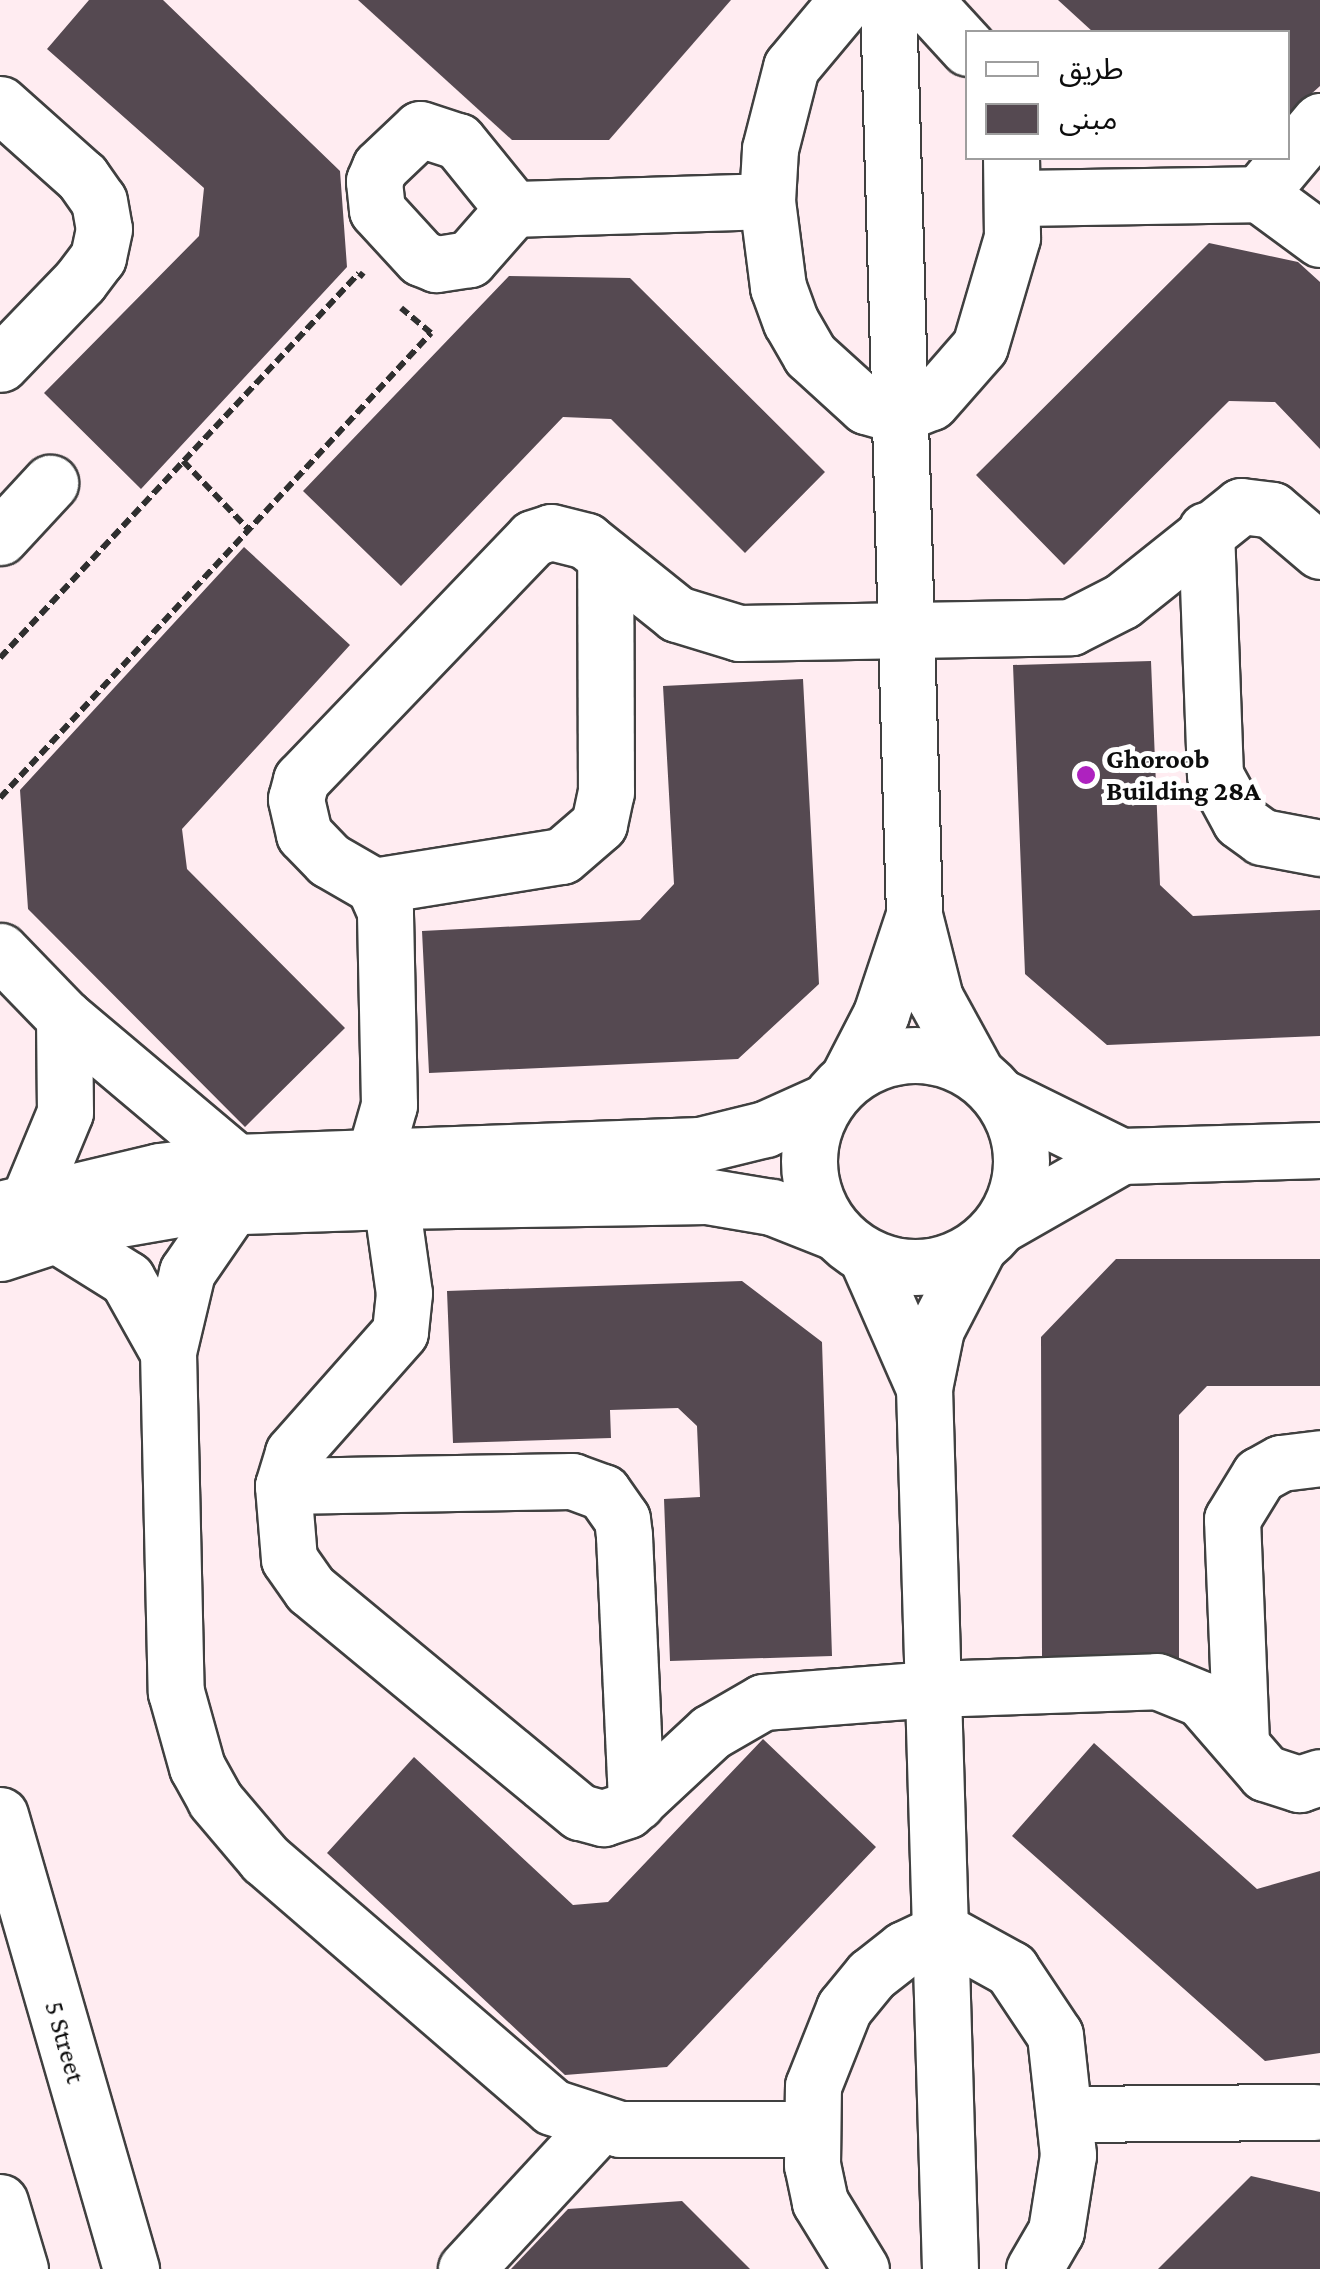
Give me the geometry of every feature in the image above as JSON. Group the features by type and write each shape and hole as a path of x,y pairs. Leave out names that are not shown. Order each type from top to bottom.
{"street":[{"path":"847,0 791,67 770,150 767,200 778,286 810,355 866,406 898,415 931,402 980,346 1004,275 1013,178 1259,194 1320,239"},
{"path":"888,0 914,915 935,998 1021,1147 1015,1200 936,1329 924,1388 950,2269"},
{"path":"924,0 965,45"},
{"path":"0,104 82,177 99,201 104,229 98,257 0,364"},
{"path":"1290,156 1320,120"},
{"path":"1259,194 1287,160"},
{"path":"514,209 767,200"},
{"path":"0,537 50,483"},
{"path":"605,557 606,792 599,824 562,856 374,886 329,860 304,834 296,798 310,765 534,538 569,534 605,557 677,614 717,630 903,632 1052,628 1089,621 1241,506 1257,505 1285,519 1320,551"},
{"path":"1206,530 1215,775 1240,822 1287,847 1320,848"},
{"path":"374,886 386,924 389,1089 383,1177 404,1293 400,1332 302,1438 283,1486 284,1542 310,1590 580,1812 616,1816 636,1803 719,1726 763,1702 932,1689 1157,1680 1201,1699 1281,1782 1320,1777"},
{"path":"914,915 894,982 808,1154 820,1209 851,1244 900,1321 924,1388"},
{"path":"0,951 234,1183"},
{"path":"0,1288 19,1221 65,1112 64,1018"},
{"path":"19,1221 159,1170 234,1183 383,1177 700,1145 765,1130 838,1088 912,1054 946,1058 988,1085 1122,1156"},
{"path":"383,1177 706,1196 772,1207 851,1244 923,1268 990,1236 1122,1156 1320,1150"},
{"path":"234,1183 187,1272 168,1352 176,1692 196,1766 215,1800 266,1859 532,2092 598,2126 810,2129"},
{"path":"19,1221 128,1279 168,1352"},
{"path":"1241,1743 1232,1519 1259,1475 1281,1463 1320,1458"},
{"path":"283,1486 572,1481 603,1492 615,1504 624,1536 636,1803"},
{"name":"5 Street","path":"0,1815 131,2269"},
{"path":"942,1932 1011,1969 1037,2000 1054,2034 1068,2114 1060,2213 1034,2269"},
{"path":"861,2269 820,2202 810,2129 813,2086 844,2008 904,1949 942,1932"},
{"path":"1068,2114 1314,2112"},
{"path":"466,2269 598,2126"},
{"path":"0,2202 20,2269"}],"path":[{"path":"0,658 359,272 374,285"},
{"path":"0,798 431,334 388,297"},
{"path":"184,461 249,530"}],"building":[{"path":"89,0 163,0 340,171 347,267 141,489 44,393 199,236 204,188 47,49"},
{"path":"358,0 731,0 609,140 512,140"},
{"path":"1058,0 1320,0 1320,86 1290,113 1290,30 1091,30"},
{"path":"1209,243 1298,262 1320,282 1320,449 1275,402 1229,401 1064,565 976,475"},
{"path":"509,276 630,278 825,472 745,553 611,419 563,417 401,586 303,491"},
{"path":"244,547 350,645 182,829 187,869 345,1028 245,1127 28,909 20,790"},
{"name":"Ghoroob Building 28A","path":"1151,661 1160,885 1193,916 1320,910 1320,1036 1107,1045 1025,974 1013,665"},
{"path":"803,679 819,984 738,1059 429,1073 422,931 640,920 674,884 663,686"},
{"path":"1116,1259 1320,1259 1320,1386 1207,1386 1179,1415 1179,1659 1042,1659 1041,1337"},
{"path":"742,1281 822,1342 832,1656 670,1661 664,1499 700,1497 697,1426 678,1408 610,1410 611,1438 453,1443 447,1291"},
{"path":"763,1739 876,1847 667,2067 565,2075 327,1853 414,1757 573,1905 608,1902"},
{"path":"1094,1743 1257,1889 1320,1871 1320,2053 1265,2061 1012,1836"},
{"path":"1251,2176 1320,2192 1320,2269 1158,2269"},
{"path":"682,2201 750,2269 511,2269 568,2209"}],"place":[{"name":"Ghoroob Building 28A","path":"1086,775"}]}
